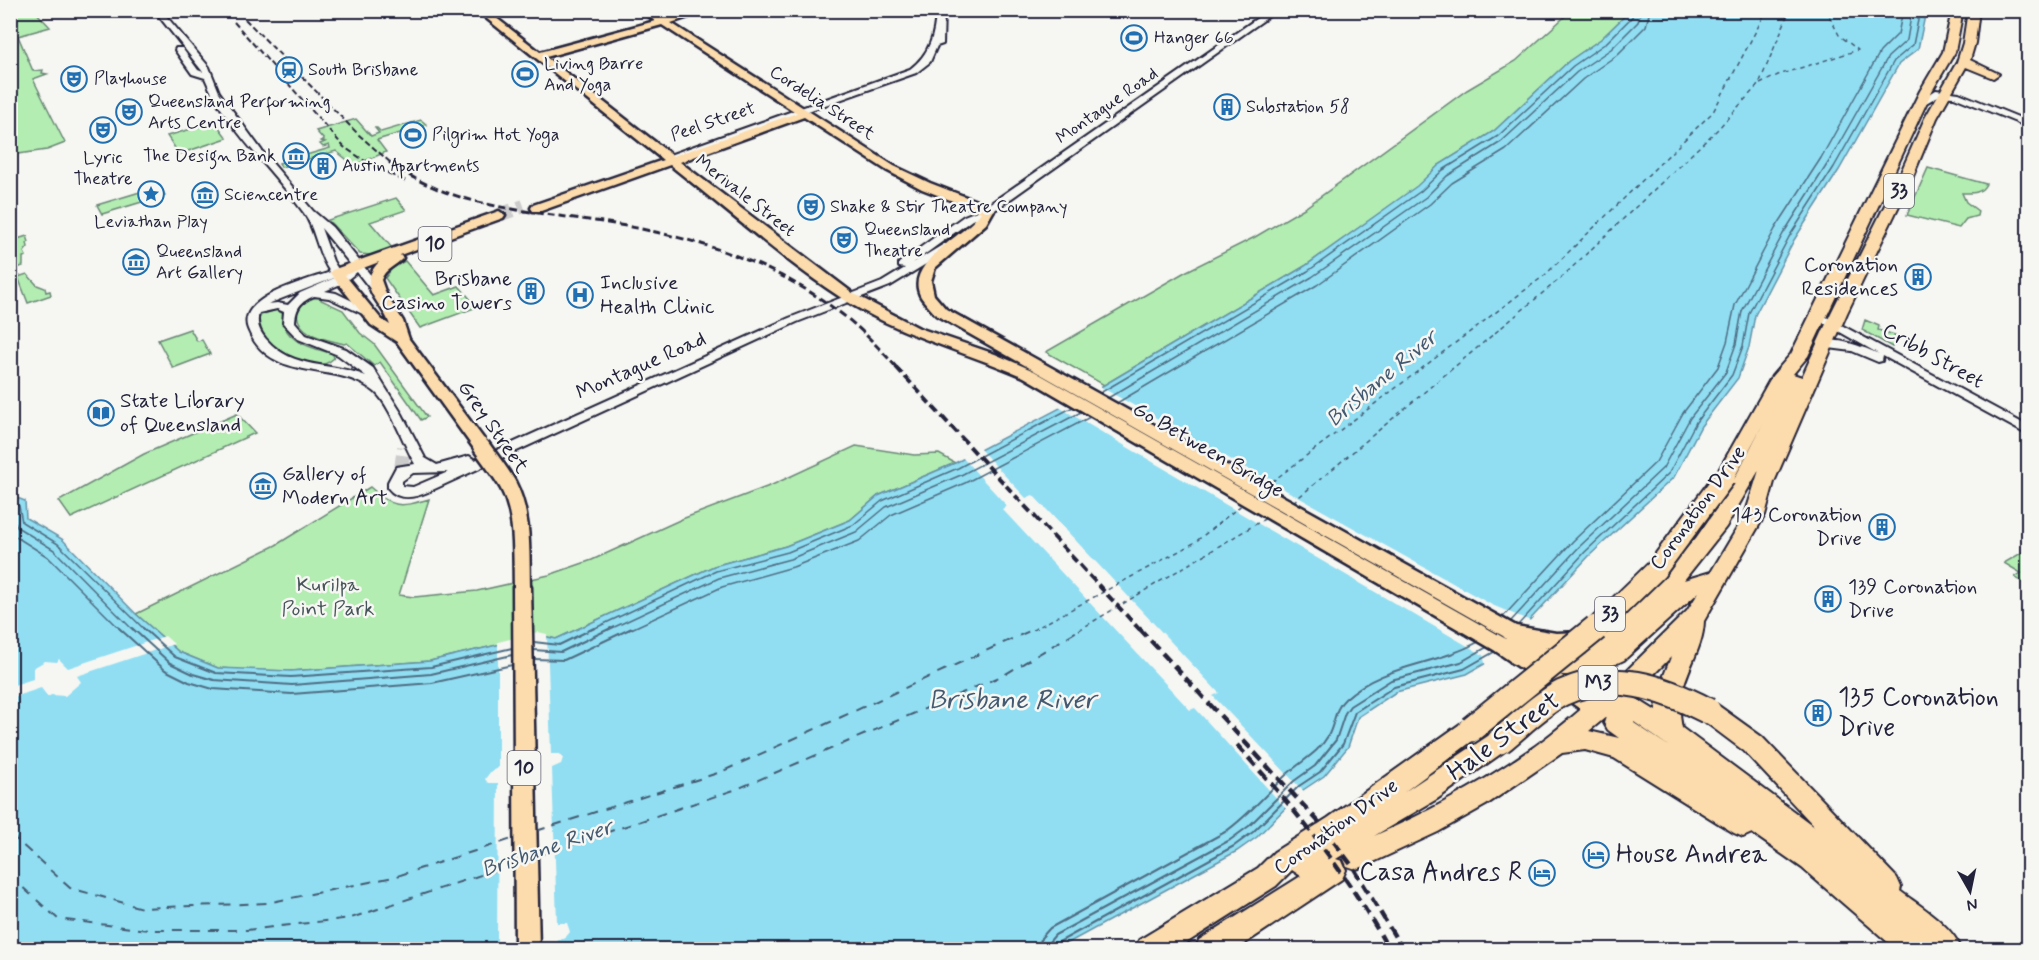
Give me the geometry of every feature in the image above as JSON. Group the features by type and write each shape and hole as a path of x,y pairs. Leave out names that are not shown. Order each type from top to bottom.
{"highway":[{"name":"Coronation Drive","path":"1209,950 1345,864 1429,824 1477,797 1558,743 1695,617 1755,515 1764,482 1825,344 1826,320 1855,243 1891,160 1923,101 1924,94 1944,64 1953,41 1958,10"},
{"name":"Coronation Drive","path":"1149,950 1267,877 1283,861 1337,826 1472,729 1559,661 1645,581 1688,529 1725,477 1781,376 1826,320 1942,96 1963,62 1969,43 1974,10"},
{"path":"1963,62 1993,74"},
{"path":"1799,356 1794,379 1751,467 1711,534 1674,577 1645,606 1607,638 1599,649 1596,663 1607,700 1626,730 1774,831 1851,891"},
{"path":"1520,650 1565,667 1596,663 1616,654 1689,587 1720,577"},
{"path":"1671,734 1666,718 1666,701 1689,642 1695,617"},
{"name":"Hale Street","path":"1267,877 1292,870 1428,791 1500,741 1554,698 1586,685 1609,682 1642,685 1681,697 1708,711 1753,744 1794,787 1921,938"},
{"path":"1607,700 1671,734 1921,938"},
{"name":"M3","path":"1558,743 1585,740 1629,753 1720,810 1818,876 1851,891"},
{"path":"1794,787 1882,860"},
{"name":"Hale Street","path":"1851,891 1921,938 1948,950"}],"main road":[{"name":"Merivale Street","path":"480,10 668,159 849,297"},
{"name":"Cordelia Street","path":"645,10 903,175 988,210"},
{"path":"539,57 706,10"},
{"name":"Peel Street","path":"531,207 804,112"},
{"name":"Montague Road","path":"953,242 984,220 988,210"},
{"name":"10","path":"340,276 357,265 506,216 391,261 375,274 373,282 375,288"},
{"name":"Go Between Bridge","path":"953,242 927,273 925,286 930,300 951,318 1035,370 1607,700"},
{"name":"Grey Street","path":"340,276 380,325 402,339"},
{"name":"Grey Street","path":"375,288 396,322 402,339 509,487 516,508 522,587 527,950"},
{"name":"Go Between Bridge","path":"849,297 914,331 1035,370"},
{"path":"1520,650 1588,638 1674,577"},
{"path":"1565,667 1607,700"}],"street":[{"path":"147,10 163,32"},
{"name":"Grey Street","path":"157,10 206,69 207,76 255,148 310,214 328,229 375,288"},
{"name":"Montague Road","path":"849,297 906,263 968,218 988,210 1275,10"},
{"name":"Peel Street","path":"804,112 914,73 924,67 938,35 942,12"},
{"name":"Grey Street","path":"171,42 195,72 207,76"},
{"path":"1923,101 1934,93 1982,106 2028,124"},
{"name":"Grey Street","path":"310,214 327,257 340,276"},
{"name":"Montague Road","path":"550,430 460,464 430,469 411,469 399,474 395,487 400,492 409,493 423,489 508,452 550,430 849,297 893,280 953,242"},
{"path":"327,257 325,264 315,274 255,310 252,325 267,348 297,366 357,376 381,390"},
{"path":"274,297 340,276"},
{"path":"340,276 305,295 291,310 289,323 298,334 315,343 342,351 369,371 421,462 430,469 434,478 423,489"},
{"path":"305,295 332,294 369,313"},
{"path":"255,310 278,306 291,310"},
{"name":"Cribb Street","path":"1826,320 2028,431"},
{"path":"1825,344 1865,351 1986,408"},
{"path":"322,370 337,363 343,357 342,351"},
{"path":"404,429 404,447"}],"green space":[{"path":"10,11 35,11 50,27 18,36 33,71 43,70 42,73 47,74 33,79 65,143 47,150 11,155"},
{"path":"1571,11 1630,11 1601,39 1569,61 1494,131 1439,165 1418,186 1305,266 1104,385 1046,352 1185,272 1255,237 1306,207 1467,90 1516,61"},
{"path":"356,119 371,136 379,133 375,128 381,132 421,120 427,125 377,140 386,152 356,167 336,151 281,167 279,163 330,148 329,145 323,147 320,144 325,142 321,141 324,140 316,131"},
{"path":"215,122 227,138 179,154 167,136"},
{"path":"1928,168 1986,184 1979,191 1962,193 1966,202 1978,211 1977,216 1966,219 1959,228 1907,215"},
{"path":"160,186 165,195 102,214 97,205"},
{"path":"396,198 406,210 370,222 393,249 371,255 360,254 328,220"},
{"path":"27,236 29,242 24,252 26,256 23,257 23,266 14,269 11,258 11,241"},
{"path":"405,261 434,295 459,286 477,307 420,328 385,278 393,267"},
{"path":"27,274 37,285 45,288 46,292 50,291 51,295 28,303 18,277"},
{"path":"323,296 321,300 343,310 360,333 374,344 427,417 421,420 380,362 374,366 347,343 315,336 303,328 297,314 301,306 307,301"},
{"path":"276,310 284,314 284,323 292,337 307,346 333,354 334,358 325,364 314,365 302,363 279,351 261,333 257,323 261,315"},
{"path":"1865,320 1879,326 1878,330 1895,335 1892,347 1862,330"},
{"path":"190,329 197,341 202,340 210,354 173,368 158,340"},
{"path":"237,414 255,433 71,518 59,501 144,454"},
{"name":"Kurilpa Point Park","path":"856,446 914,455 939,454 955,463 878,496 850,520 786,546 714,566 556,639 539,635 430,661 291,671 245,670 218,668 179,652 136,614 276,545 370,487 385,499 397,504 410,504 429,499 399,595 414,597 477,591 549,575 592,560 682,519 772,485"},
{"path":"2028,549 2028,586 2015,577 2021,573 2004,563"}],"water":[{"name":"Brisbane River","path":"1630,11 1926,11 1918,49 1899,64 1839,170 1794,240 1755,315 1749,347 1738,378 1701,426 1674,477 1589,556 1513,638 1502,654 1467,674 1396,692 1358,717 1348,747 1324,776 1303,790 1257,837 1237,851 1057,949 11,949 10,495 25,501 26,518 62,539 136,614 179,652 218,668 291,671 430,661 539,635 556,639 714,566 786,546 850,520 878,496 955,463 1104,385 1305,266 1417,186 1439,165 1494,131 1569,61 1601,39"}],"pier":[{"path":"1097,385 1492,605 1533,622 1504,656 1486,667 1483,655 1057,406"},
{"path":"978,447 1026,498 1033,495 1219,693 1213,696 1305,793 1288,811 1195,708 1190,710 1002,509 1007,506 961,456"},
{"path":"538,632 547,634 551,754 560,754 563,758 561,764 552,768 557,923 567,923 570,932 565,938 557,941 558,949 484,949 497,941 498,783 488,783 485,779 491,771 498,768 498,642"},
{"path":"165,636 174,644 77,676 81,682 65,696 51,695 48,697 41,688 11,698 11,686 33,679 33,668 45,661 57,662 59,659 68,668"}],"ferry route":[{"path":"1265,487 1545,275 1713,112 1767,10"},
{"path":"1293,502 1563,276 1717,130 1759,84 1790,10"},
{"path":"1760,84 1778,75 1858,50 1839,35 1826,10"},
{"path":"1033,630 1194,543 1244,503"},
{"path":"1079,630 1266,518"},
{"path":"536,831 721,772 1036,628"},
{"path":"536,856 737,789 1004,675 1082,628"},
{"path":"10,834 70,888 142,908 267,903 394,877 515,838"},
{"path":"10,876 58,919 148,930 247,930 351,918 514,864"}],"tunnel":[{"path":"499,215 524,206"},
{"path":"401,469 404,447"}],"railway":[{"path":"245,19 359,135 391,163"},
{"path":"234,22 344,147 368,163"},
{"path":"389,162 412,177 462,198 660,233 692,241 754,263 812,293 839,312 863,332 898,369"},
{"path":"368,163 405,181"},
{"path":"896,367 1140,630"},
{"path":"1139,628 1318,821 1353,867 1403,950"},
{"path":"1237,745 1319,843 1356,895 1389,950"}],"place":[{"name":"Hanger 66","path":"1134,38"},
{"name":"South Brisbane","path":"289,70"},
{"name":"Living Barre And Yoga","path":"525,74"},
{"name":"Playhouse","path":"74,79"},
{"name":"Substation 58","path":"1227,107"},
{"name":"Queensland Performing Arts Centre","path":"129,112"},
{"name":"Lyric Theatre","path":"103,130"},
{"name":"Pilgrim Hot Yoga","path":"413,135"},
{"name":"The Design Bank","path":"296,156"},
{"name":"Austin Apartments","path":"323,166"},
{"name":"Leviathan Play","path":"151,194"},
{"name":"Sciencentre","path":"205,195"},
{"name":"Shake & Stir Theatre Company","path":"811,207"},
{"name":"Queensland Theatre","path":"844,240"},
{"name":"Queensland Art Gallery","path":"136,262"},
{"name":"Coronation Residences","path":"1918,277"},
{"name":"Brisbane Casino Towers","path":"531,291"},
{"name":"Inclusive Health Clinic","path":"580,295"},
{"name":"State Library of Queensland","path":"101,413"},
{"name":"Gallery of Modern Art","path":"263,486"},
{"name":"143 Coronation Drive","path":"1882,527"},
{"name":"139 Coronation Drive","path":"1828,599"},
{"name":"135 Coronation Drive","path":"1818,713"},
{"name":"House Andrea","path":"1596,855"},
{"name":"Casa Andres R","path":"1542,873"}]}
